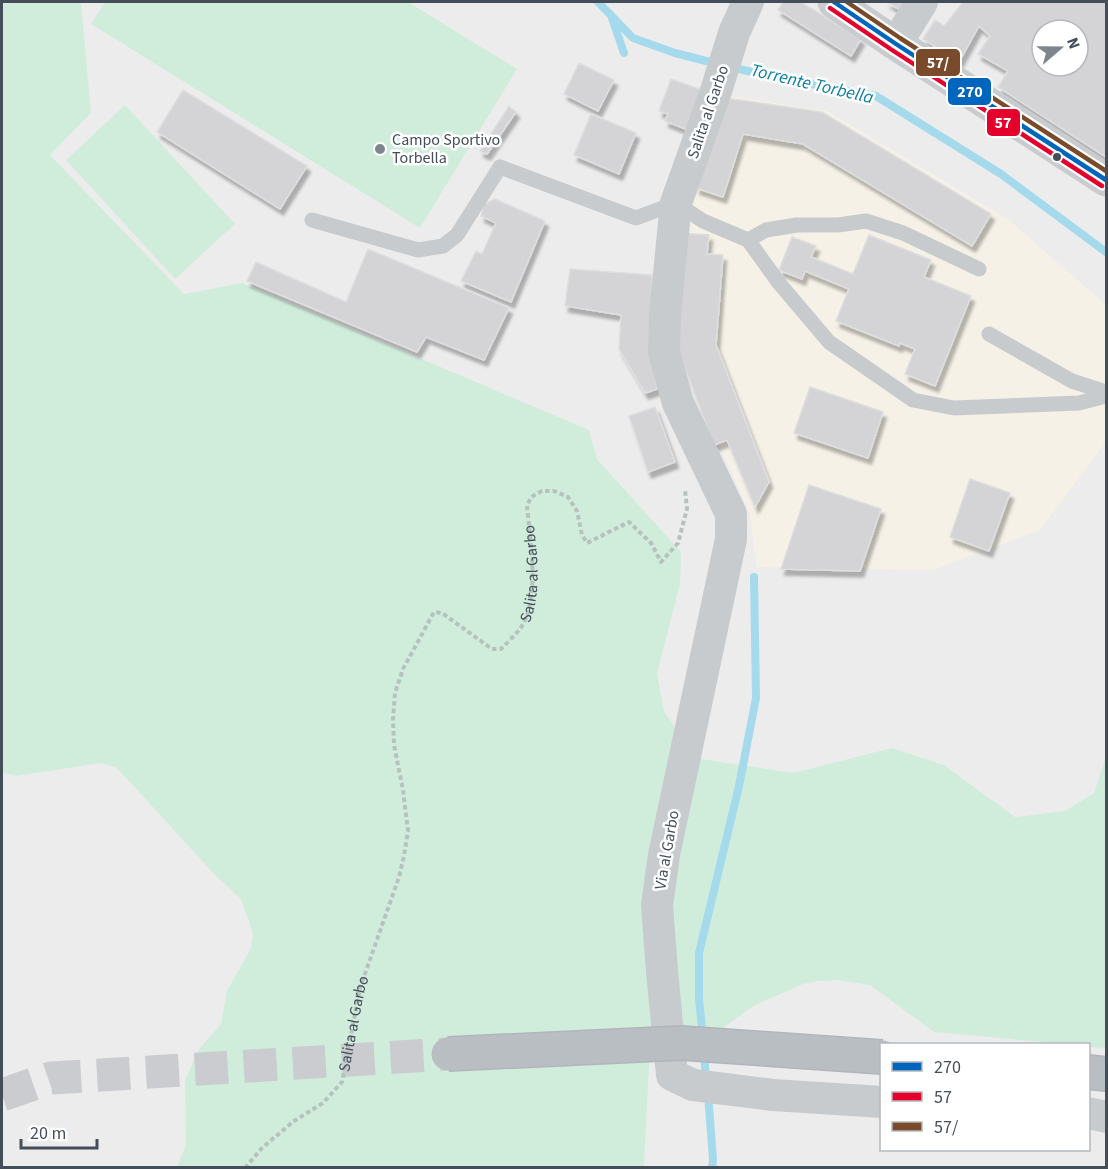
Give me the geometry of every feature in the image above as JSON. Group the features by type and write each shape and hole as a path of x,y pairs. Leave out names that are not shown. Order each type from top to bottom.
{"highway":[{"path":"448,1054 681,1043 880,1057"},
{"path":"1090,1072 1107,1074"}],"street":[{"name":"Salita al Garbo","path":"690,427 678,403 664,352 665,314 676,203 734,33 748,2"},
{"path":"834,2 1107,180"},
{"path":"896,44 922,2"},
{"name":"Via al Garbo","path":"690,427 730,514 731,539 664,855 657,905 672,1075 693,1085 762,1094 880,1102"},
{"path":"1090,1113 1107,1118"}],"lane":[{"path":"312,220 418,250 442,246 457,235 500,167 636,218 676,203 703,221 748,240 779,283 829,342 913,400 954,408 1079,403 1107,394"},
{"path":"748,240 766,230 797,225 838,225 866,221 903,232 979,269"},
{"path":"989,334 1072,381 1107,394"}],"path":[{"name":"Salita al Garbo","path":"245,1167 262,1148 294,1121 323,1103 342,1082 360,988 399,877 408,831 404,790 394,745 395,693 404,669 434,612 442,613 492,649 501,650 521,627 531,600 533,583 527,506 531,497 542,491 554,491 568,497 577,511 582,535 587,543 629,522 651,543 661,562 678,543 687,509 685,488"}],"shaded area":[{"path":"722,95 827,111 1009,220 1106,305 1106,442 1040,530 933,570 756,567 750,514 721,449 680,339 685,211"}],"green space":[{"path":"2,2 81,2 91,113 50,155 184,294 242,283 589,430 597,459 681,552 680,584 657,674 664,711 695,758 793,773 892,748 944,765 1015,817 1065,811 1094,793 1106,757 1106,1048 1090,1047 1090,1043 1053,1043 934,1032 870,985 836,980 819,981 803,984 755,1005 717,1032 651,1028 644,1167 177,1167 186,1145 185,1080 199,1049 221,1024 227,991 251,948 253,933 241,899 215,875 117,768 101,763 16,776 2,772"},
{"name":"Campo Sportivo Torbella","path":"105,2 408,2 517,69 420,228 91,24"},
{"path":"125,105 235,224 175,279 66,160"}],"building":[{"path":"783,2 801,2 861,39 851,56 778,10"},
{"path":"887,2 909,2 902,11"},
{"path":"963,2 1106,2 1106,157 998,87 1008,71 978,54 990,36 979,26 959,62 923,39 935,20 944,26"},
{"path":"579,63 614,80 598,111 564,94"},
{"path":"671,79 702,90 688,130 665,121 668,114 659,111"},
{"path":"183,90 307,166 280,209 157,132"},
{"path":"726,98 822,112 991,214 972,246 803,144 743,134 723,197 696,188"},
{"path":"509,106 516,112 487,154 480,151"},
{"path":"591,114 636,133 619,174 574,155"},
{"path":"495,199 545,221 511,302 461,281 476,251 482,254 496,223 481,216 484,204"},
{"path":"681,233 709,235 707,254 723,255 716,345 769,482 755,507 727,440 714,445 674,339"},
{"path":"869,235 931,260 924,277 971,296 935,386 905,374 915,349 900,343 899,346 836,321 849,289 805,271 802,279 779,270 792,237 816,246 811,257 853,274"},
{"path":"368,249 509,308 484,360 426,337 417,352 247,281 256,262 346,302"},
{"path":"570,269 652,275 652,356 657,389 645,393 619,349 621,315 565,306"},
{"path":"810,387 883,412 868,458 794,433"},
{"path":"655,407 675,462 648,472 629,416"},
{"path":"970,479 1010,493 989,551 950,537"},
{"path":"809,485 881,509 860,571 781,569"}],"waterway":[{"name":"Torrente Torbella","path":"598,2 633,38 675,53 718,64"},
{"path":"612,18 624,53"},
{"name":"Torrente Torbella","path":"730,67 876,96 1001,174 1106,252"},
{"path":"703,1037 699,999 699,953 739,786 756,698 754,577"},
{"path":"704,1052 706,1079"},
{"path":"708,1094 712,1168"}],"tunnel":[{"path":"2,1095 51,1078 448,1054"}],"transit line":[{"name":"270","path":"834,2 1106,180"},
{"name":"57/","path":"847,2 1106,171"},
{"name":"57","path":"830,8 1102,186"}],"place":[{"name":"Campo Sportivo Torbella","path":"380,149"}]}
